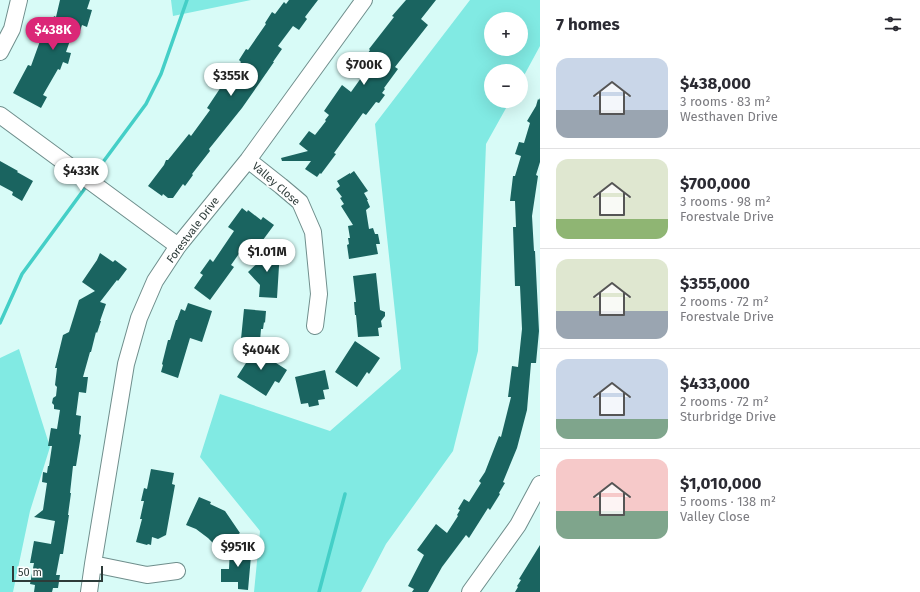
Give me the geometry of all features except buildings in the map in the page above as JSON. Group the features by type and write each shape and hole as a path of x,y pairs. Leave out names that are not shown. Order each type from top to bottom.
{"street":[{"path":"0,52 12,29 20,0"},
{"name":"Forestvale Drive","path":"89,592 126,364 138,318 155,281 178,246 248,160 364,0"},
{"path":"0,115 178,246"},
{"name":"Valley Close","path":"248,160 300,202 313,232 319,294 315,326"},
{"path":"470,592 518,525 540,484"},
{"path":"93,564 147,575 177,571"}],"shaded area":[{"path":"171,0 251,0 173,16"},
{"path":"470,0 540,0 540,46 528,68 528,64 484,64 484,108 506,108 486,144 478,351 453,451 386,544 361,592 254,592 260,531 200,457 220,394 330,431 401,369 375,124"},
{"path":"19,349 50,447 30,511 13,592 0,592 0,358"}],"waterway":[{"path":"92,177 146,104 161,74 187,0"},
{"path":"0,323 22,274 88,184"},
{"path":"319,592 345,494"}]}
